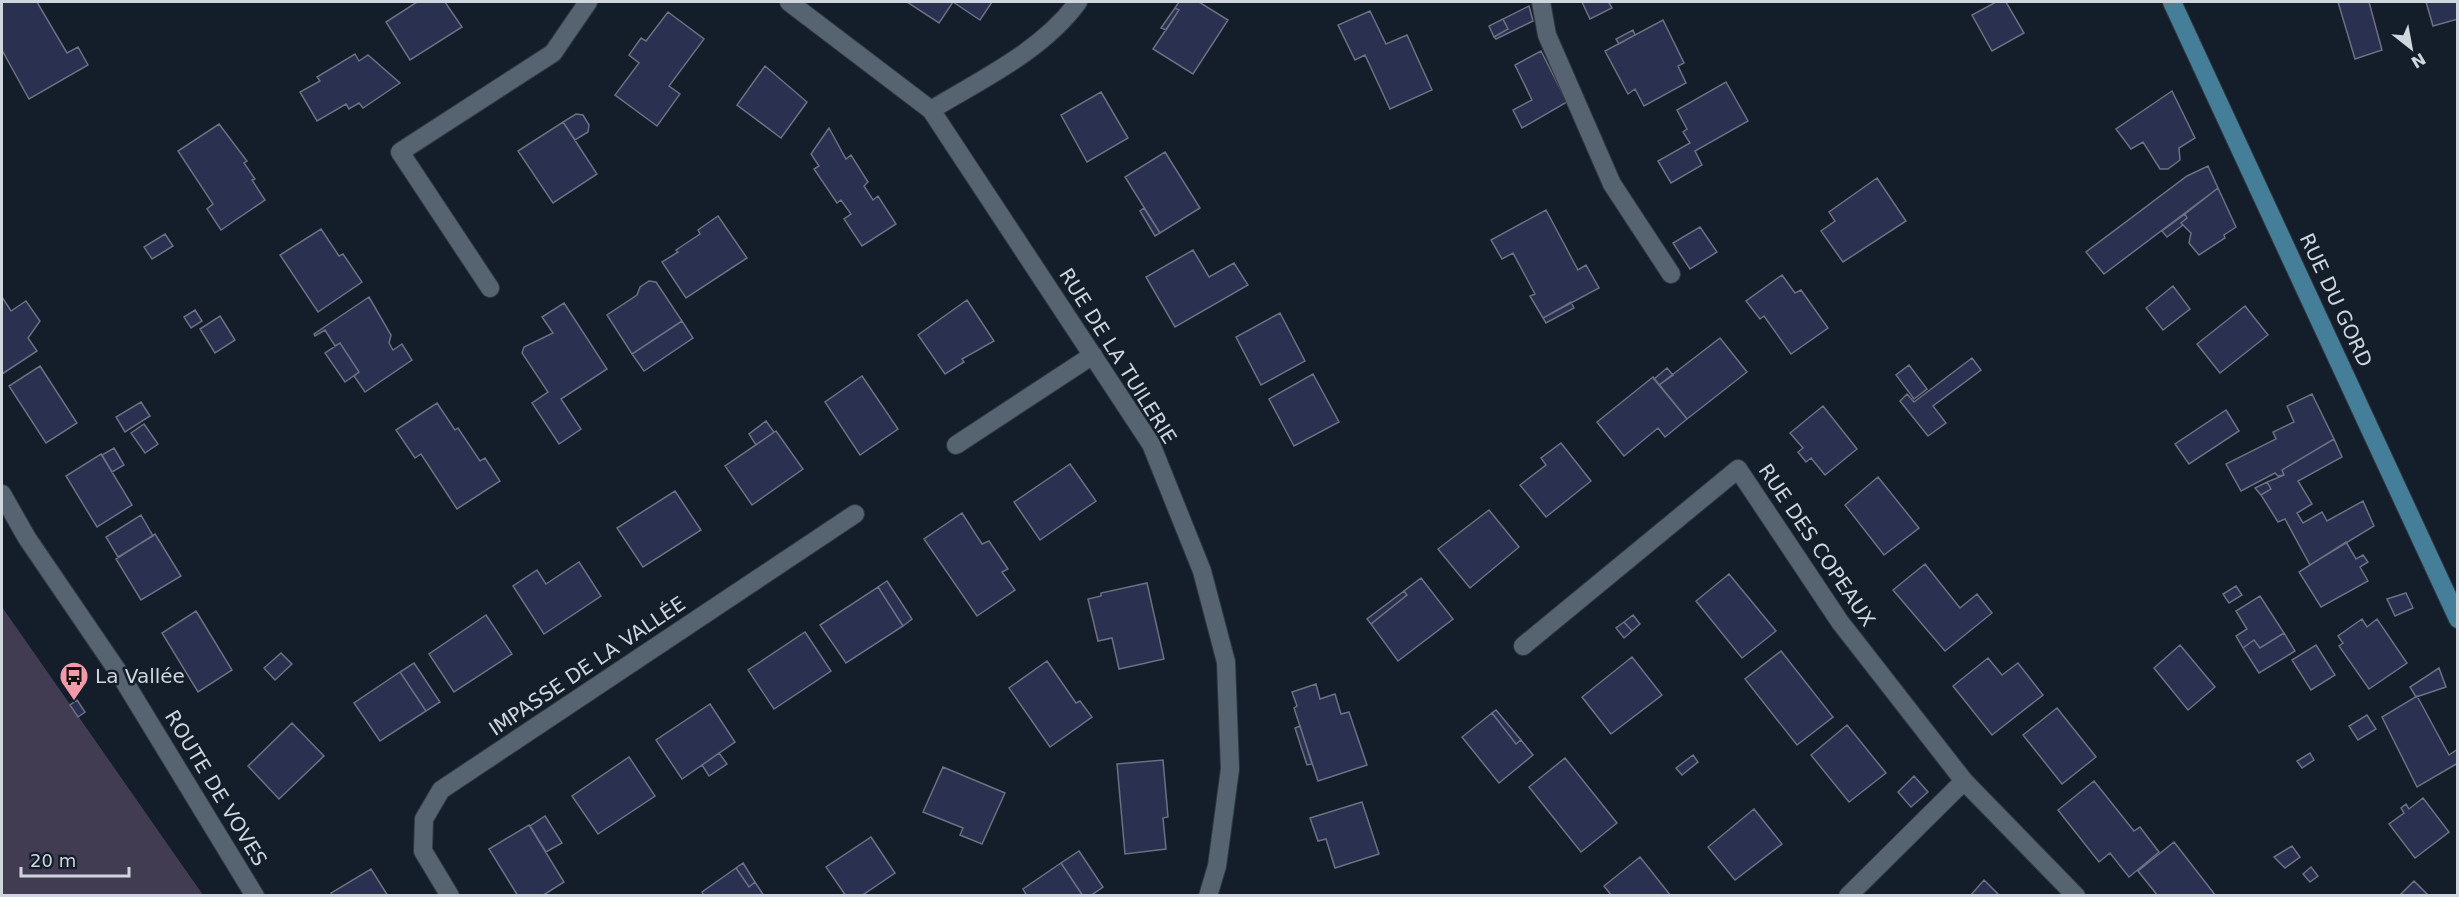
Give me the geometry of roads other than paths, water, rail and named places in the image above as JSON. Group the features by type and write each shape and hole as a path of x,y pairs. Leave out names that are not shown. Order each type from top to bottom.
{"main road":[{"name":"RUE DU GORD","path":"2172,2 2457,619"}],"street":[{"path":"490,288 400,152 553,53 588,2"},
{"name":"RUE DE LA TUILERIE","path":"789,2 931,110 1151,444 1203,571 1226,662 1230,769 1217,866 1208,896"},
{"path":"931,110 1008,64 1062,22 1077,2"},
{"path":"1540,2 1547,35 1612,184 1671,274"},
{"path":"956,445 1093,355"},
{"name":"RUE DES COPEAUX","path":"1523,646 1738,469 1840,622 1964,781 2076,896"},
{"name":"ROUTE DE VOVES","path":"2,494 27,538 121,676 255,896"},
{"name":"IMPASSE DE LA VALLÉE","path":"450,896 423,851 424,819 441,790 855,514"},
{"path":"1848,896 1964,781"}],"place":[{"name":"La Vallée","path":"74,702"}]}
